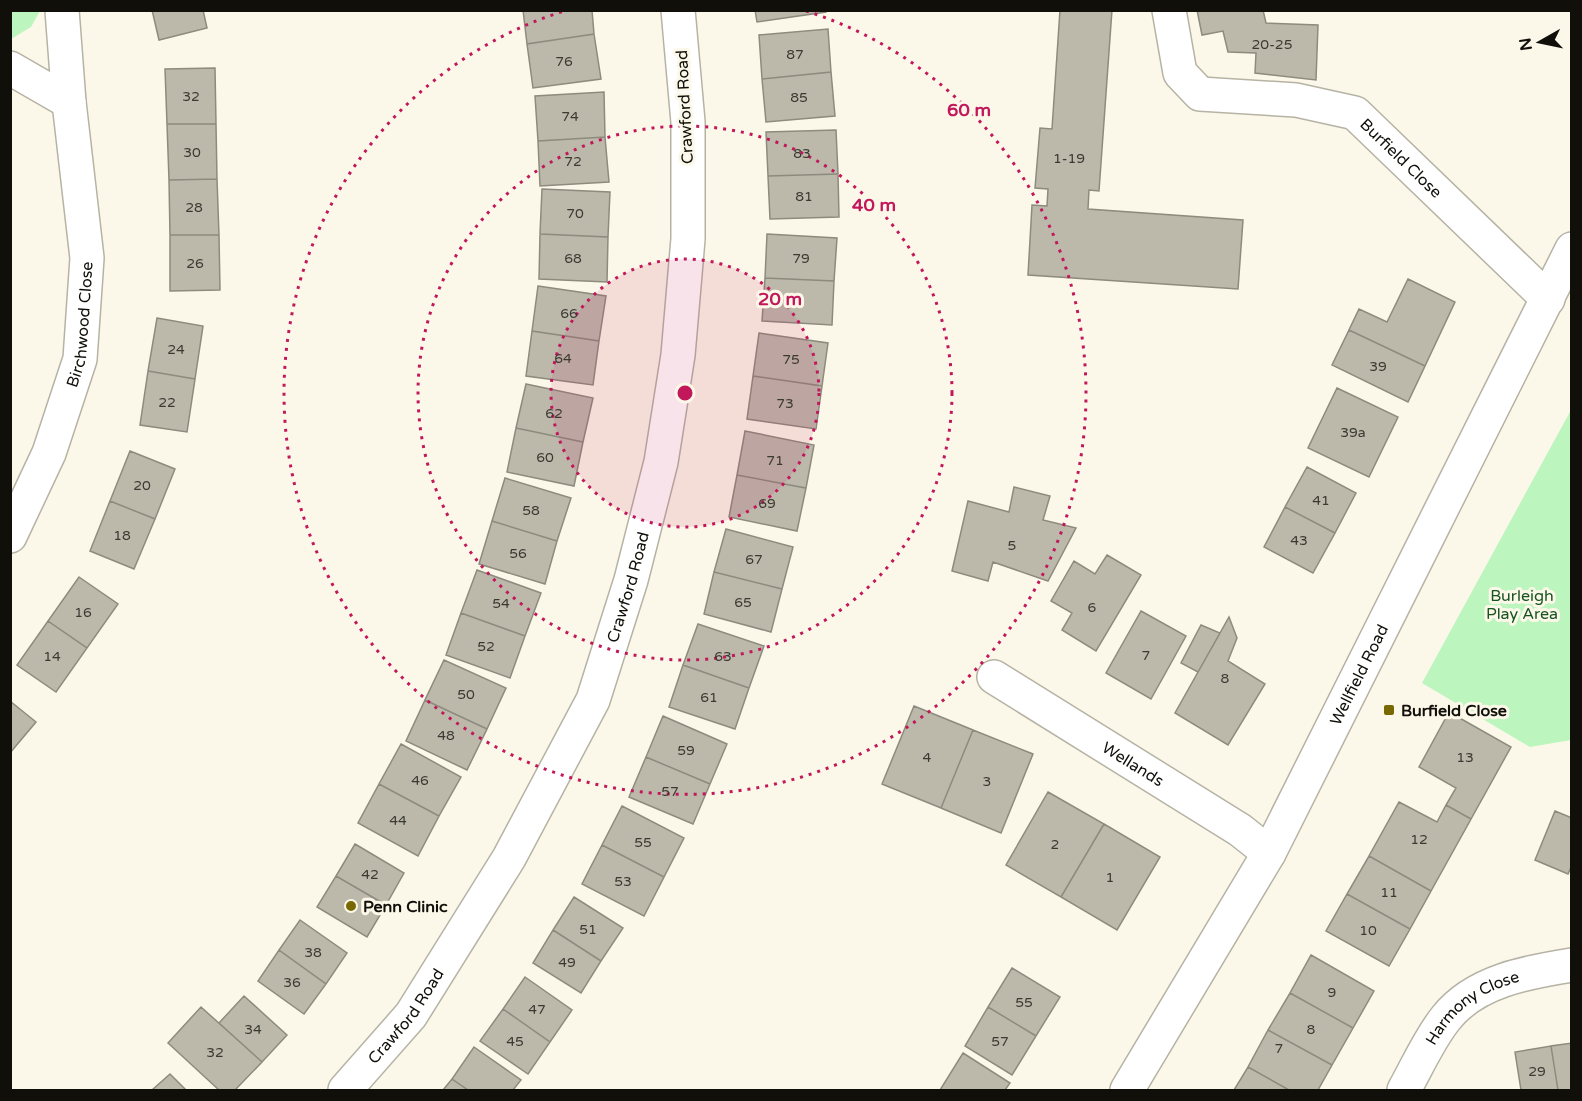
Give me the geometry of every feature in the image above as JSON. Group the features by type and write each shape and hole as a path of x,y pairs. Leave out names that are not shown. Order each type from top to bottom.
{"street":[{"name":"Birchwood Close","path":"10,536 50,453 80,359 87,258 69,102 62,10"},
{"name":"Crawford Road","path":"345,1090 411,1015 455,948 535,812 593,700 631,580 662,462 678,355 688,239 688,122 678,10"},
{"name":"Burfield Close","path":"1169,10 1180,73 1200,94 1296,100 1355,113 1548,300"},
{"path":"10,68 69,102"},
{"name":"Wellfield Road","path":"1127,1090 1269,853 1572,249"},
{"name":"Wellands","path":"994,677 1240,830 1269,853"},
{"name":"Harmony Close","path":"1404,1090 1446,1017 1479,991 1529,972 1572,965"}],"green space":[{"path":"11,10 40,11 31,27 11,39"},
{"name":"Burleigh Play Area","path":"1571,410 1571,740 1530,747 1422,683"}],"building":[{"path":"152,10 203,10 207,28 159,40"},
{"path":"523,10 592,10 594,34 527,44"},
{"path":"755,10 826,10 826,12 757,22"},
{"path":"1060,10 1112,10 1099,191 1089,190 1088,209 1243,220 1238,289 1028,275 1032,205 1047,206 1048,189 1035,188 1040,128 1052,129"},
{"path":"1197,10 1263,10 1266,23 1318,25 1316,80 1255,73 1256,53 1228,52 1223,31 1202,35"},
{"path":"828,29 831,72 762,79 759,35"},
{"path":"594,34 601,79 533,88 527,44"},
{"path":"215,68 216,124 167,124 165,69"},
{"path":"831,72 835,116 766,122 762,79"},
{"path":"604,92 605,137 538,141 535,96"},
{"path":"167,124 216,124 217,179 169,180"},
{"path":"836,130 838,174 768,176 766,132"},
{"path":"605,137 609,182 540,186 538,141"},
{"path":"838,174 839,217 770,219 768,176"},
{"path":"217,179 219,235 170,235 169,180"},
{"path":"542,189 610,192 608,237 540,234"},
{"path":"540,234 608,237 607,282 539,279"},
{"path":"767,234 837,238 834,281 765,278"},
{"path":"170,235 219,235 220,290 170,291"},
{"path":"765,278 834,281 832,325 762,321"},
{"path":"1408,279 1455,302 1425,366 1349,330 1359,309 1387,322"},
{"path":"538,286 606,296 599,341 532,331"},
{"path":"157,318 203,326 195,379 148,371"},
{"path":"1349,330 1425,366 1408,402 1332,365"},
{"path":"532,331 599,341 593,385 526,376"},
{"path":"759,333 828,343 822,386 753,376"},
{"path":"148,371 195,379 187,432 140,425"},
{"path":"753,376 822,386 816,429 747,419"},
{"path":"526,384 593,398 583,442 516,428"},
{"path":"1337,388 1398,417 1369,477 1308,448"},
{"path":"516,428 583,442 574,486 507,472"},
{"path":"745,431 814,445 806,488 737,475"},
{"path":"130,451 175,469 155,519 110,501"},
{"path":"1307,467 1356,493 1335,533 1285,507"},
{"path":"737,475 806,488 797,531 729,517"},
{"path":"505,478 571,498 557,541 492,521"},
{"path":"1014,487 1050,496 1043,520 1076,528 1048,581 993,562 988,581 952,571 968,501 1009,512"},
{"path":"110,501 155,519 134,569 90,551"},
{"path":"1285,507 1335,533 1313,573 1264,547"},
{"path":"492,521 557,541 545,584 479,564"},
{"path":"726,529 793,547 782,589 714,572"},
{"path":"1107,555 1141,575 1096,651 1062,630 1072,613 1051,601 1074,561 1095,574"},
{"path":"477,570 541,593 525,636 461,613"},
{"path":"714,572 782,589 771,632 704,614"},
{"path":"79,577 118,604 87,648 48,621"},
{"path":"1141,611 1186,636 1151,699 1106,673"},
{"path":"461,613 525,636 510,678 446,655"},
{"path":"1229,617 1237,638 1228,661 1265,684 1228,745 1175,713"},
{"path":"48,621 87,648 56,692 17,665"},
{"path":"698,624 764,646 749,688 683,665"},
{"path":"1201,625 1220,633 1198,672 1181,663"},
{"path":"444,660 506,688 487,729 425,700"},
{"path":"683,665 749,688 735,729 669,707"},
{"path":"425,700 487,729 467,770 406,741"},
{"path":"10,701 36,722 10,753"},
{"path":"914,706 973,730 941,808 882,784"},
{"path":"1449,712 1511,747 1471,819 1446,805 1456,788 1419,767"},
{"path":"663,716 727,744 710,784 646,757"},
{"path":"973,730 1033,754 1001,833 941,808"},
{"path":"401,744 461,777 439,816 379,784"},
{"path":"646,757 710,784 693,824 629,797"},
{"path":"379,784 439,816 418,856 358,823"},
{"path":"1048,792 1104,824 1061,897 1006,865"},
{"path":"1399,802 1437,822 1446,805 1471,819 1431,891 1369,856"},
{"path":"622,806 684,838 664,877 602,845"},
{"path":"1555,811 1572,818 1572,865 1568,874 1535,860"},
{"path":"1104,824 1160,857 1117,930 1061,897"},
{"path":"355,844 404,873 386,905 336,876"},
{"path":"602,845 664,877 644,916 582,884"},
{"path":"1369,856 1431,891 1410,929 1347,894"},
{"name":"Penn Clinic","path":"336,876 386,905 367,937 317,907"},
{"path":"1347,894 1410,929 1389,966 1326,931"},
{"path":"574,897 623,928 601,961 553,930"},
{"path":"300,920 347,953 326,984 279,950"},
{"path":"553,930 601,961 581,993 533,963"},
{"path":"279,950 326,984 304,1014 258,981"},
{"path":"1311,955 1374,991 1353,1028 1290,993"},
{"path":"1012,968 1060,997 1036,1036 988,1007"},
{"path":"525,977 572,1010 550,1042 503,1009"},
{"path":"1290,993 1353,1028 1332,1065 1268,1030"},
{"path":"244,996 287,1035 262,1062 219,1023"},
{"path":"201,1007 262,1062 235,1090 219,1090 168,1043"},
{"path":"988,1007 1036,1036 1012,1075 965,1046"},
{"path":"503,1009 550,1042 528,1074 480,1041"},
{"path":"1268,1030 1332,1065 1318,1090 1289,1090 1248,1067"},
{"path":"1572,1043 1572,1090 1558,1090 1551,1046"},
{"path":"1551,1046 1558,1090 1521,1090 1515,1052"},
{"path":"474,1047 521,1080 513,1090 468,1090 452,1079"},
{"path":"963,1053 1010,1083 1005,1090 940,1090"},
{"path":"1248,1067 1289,1090 1234,1090"},
{"path":"170,1074 186,1090 152,1090"},
{"path":"452,1079 468,1090 443,1090"}],"place":[{"name":"Burfield Close","path":"1389,710"},
{"name":"Penn Clinic","path":"351,906"}]}
